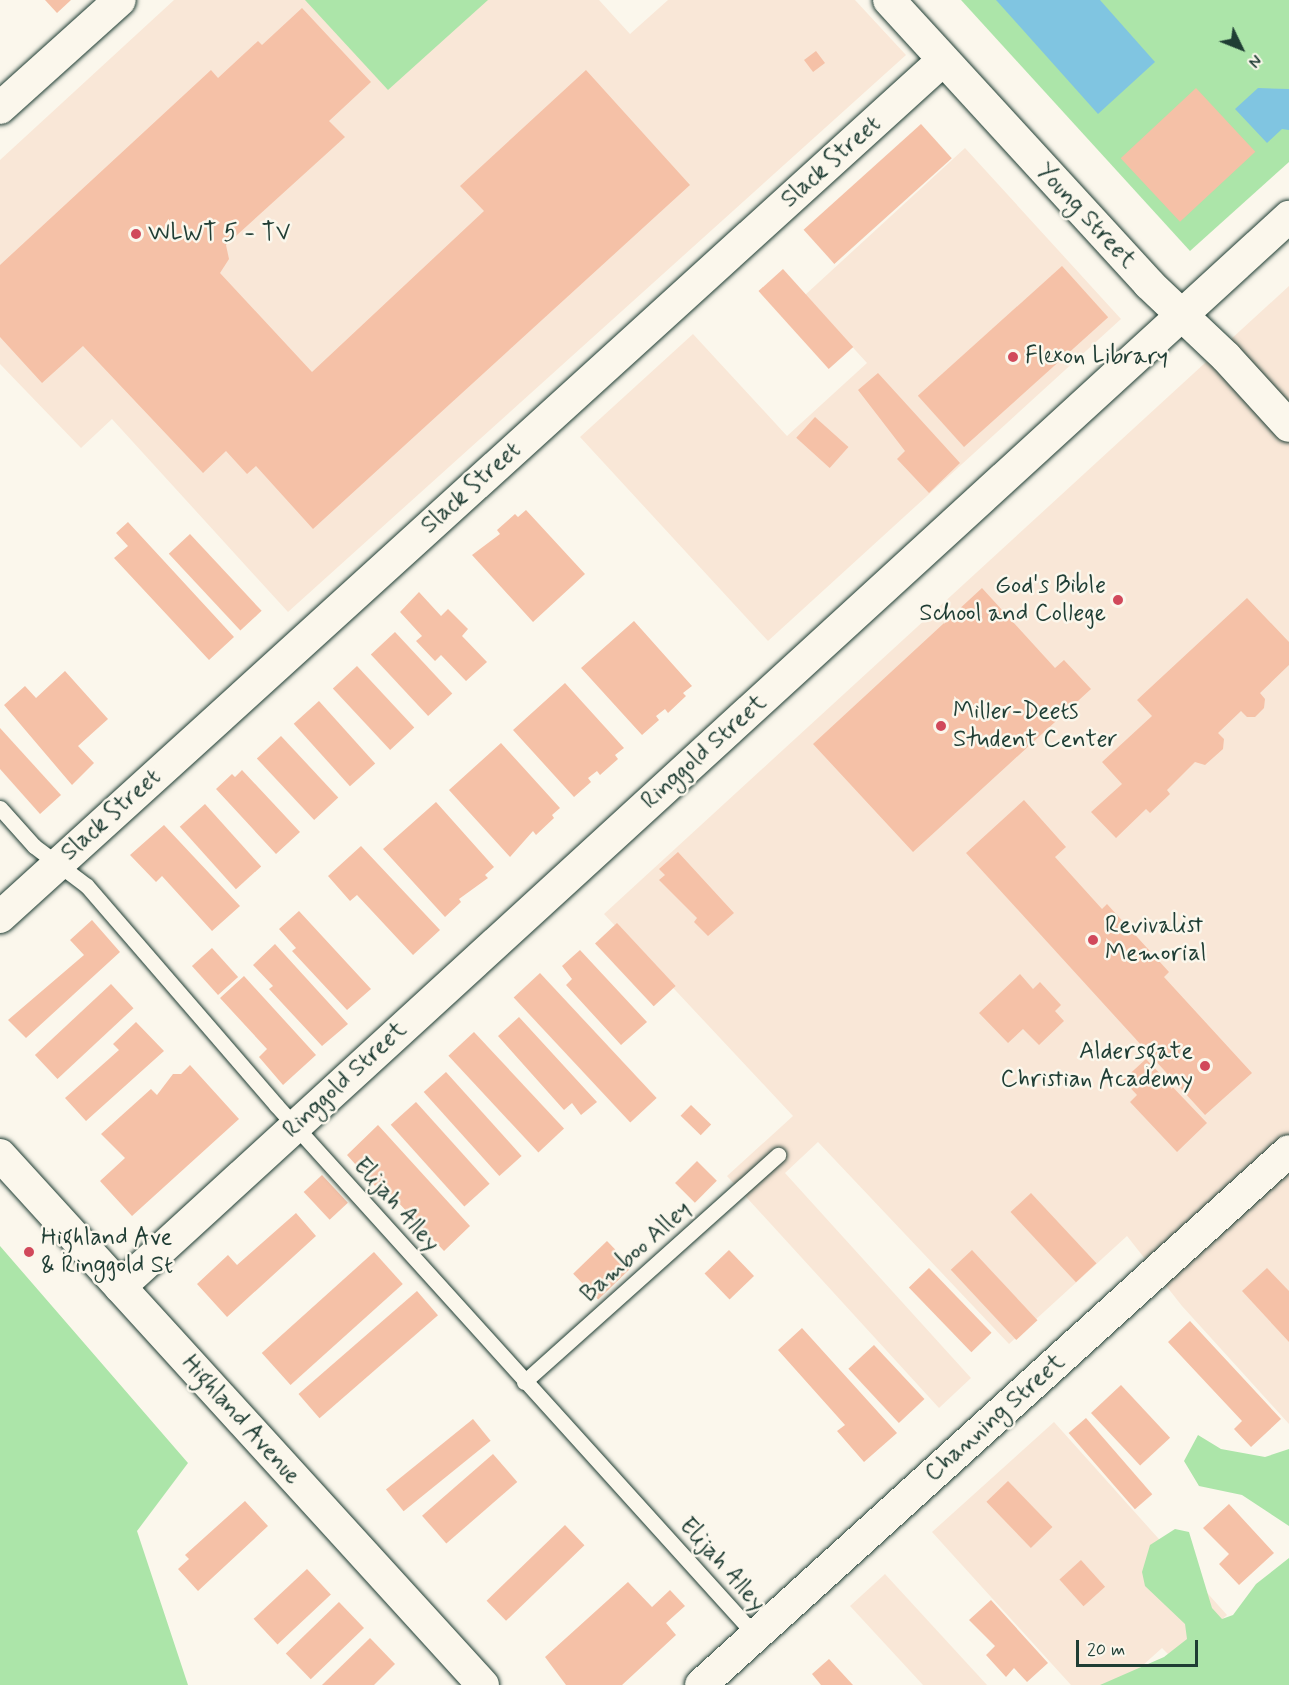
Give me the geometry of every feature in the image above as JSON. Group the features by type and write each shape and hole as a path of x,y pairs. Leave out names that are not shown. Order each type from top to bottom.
{"street":[{"path":"0,108 120,0"},
{"name":"Young Street","path":"889,0 1179,316 1226,357 1289,426"},
{"name":"Slack Street","path":"0,917 943,60"},
{"name":"Ringgold Street","path":"120,1287 1289,217"},
{"name":"Channing Street","path":"701,1685 1289,1151"},
{"name":"Highland Avenue","path":"0,1155 483,1685"}],"lane":[{"name":"Elijah Alley","path":"0,808 34,846 87,886 295,1126 756,1636"},
{"name":"Bamboo Alley","path":"524,1382 778,1155"}],"shaded area":[{"path":"174,0 599,0 630,34 668,0 855,0 906,55 288,612 112,419 81,448 0,364 0,160"},
{"name":"God's Bible School and College","path":"965,148 1121,319 768,641 580,437 693,334 787,436 867,363 805,295"},
{"name":"God's Bible School and College","path":"1289,286 1289,1424 1182,1306 1127,1236 1009,1344 818,1142 785,1173 971,1378 939,1408 727,1176 793,1116 604,914"},
{"path":"1054,1422 1227,1615 1175,1661 1162,1648 1121,1685 1071,1685 932,1532"},
{"path":"885,1574 987,1685 923,1685 850,1606"}],"green space":[{"path":"305,0 488,0 388,90"},
{"path":"961,0 1289,0 1289,162 1190,251"},
{"path":"0,1246 188,1463 137,1531 188,1685 0,1685"},
{"path":"1198,1435 1221,1449 1265,1457 1289,1449 1289,1526 1242,1495 1199,1486 1184,1461"},
{"path":"1175,1529 1189,1532 1212,1608 1222,1619 1233,1615 1256,1584 1289,1558 1289,1685 1100,1685 1164,1657 1187,1639 1185,1624 1145,1586 1142,1572 1150,1545"}],"water":[{"path":"996,0 1100,0 1155,62 1098,114"},
{"path":"1258,88 1289,89 1289,130 1282,129 1267,143 1235,109"}],"building":[{"path":"45,0 71,0 57,13"},
{"path":"302,8 371,82 329,121 345,137 226,245 229,259 220,273 312,372 484,211 460,186 586,70 690,185 313,529 256,466 247,474 226,451 203,473 83,346 42,383 0,337 0,265 211,70 218,78 258,41 262,45"},
{"path":"816,51 825,63 813,72 804,60"},
{"path":"1196,88 1255,152 1180,222 1121,158"},
{"path":"921,124 952,158 834,264 804,230"},
{"name":"Flexon Library","path":"1062,266 1108,317 964,447 918,396"},
{"path":"783,269 853,347 829,369 758,291"},
{"path":"878,373 960,463 929,493 897,459 905,451 858,390"},
{"path":"815,417 848,447 830,468 796,438"},
{"path":"526,510 585,574 533,622 472,555 500,534 497,530 515,514 518,517"},
{"path":"128,522 234,637 209,660 114,558 128,546 116,533"},
{"path":"190,534 262,611 240,631 169,554"},
{"name":"Miller-Deets Student Center","path":"982,588 1055,668 1064,660 1091,689 913,852 813,744"},
{"path":"419,592 441,616 448,609 468,629 462,636 487,662 466,681 441,655 435,661 416,641 422,636 400,612"},
{"path":"1247,598 1289,642 1289,665 1260,693 1265,699 1264,708 1255,717 1247,717 1241,711 1218,733 1224,739 1223,749 1205,765 1195,762 1167,790 1170,794 1150,813 1146,809 1116,838 1091,812 1122,784 1102,762 1152,716 1137,700"},
{"path":"634,621 692,686 683,693 686,696 668,713 665,709 656,716 659,720 642,735 581,668"},
{"path":"395,632 452,693 428,716 371,655"},
{"path":"357,666 414,727 390,750 333,689"},
{"path":"65,671 108,719 78,746 94,763 72,785 4,705 25,686 36,698"},
{"path":"565,683 624,748 615,755 618,759 600,775 597,771 588,778 591,782 574,797 513,730"},
{"path":"319,701 375,763 350,786 294,724"},
{"path":"0,728 61,795 40,814 0,769"},
{"path":"281,736 338,797 314,820 257,759"},
{"path":"501,743 560,808 552,815 554,818 536,835 533,831 510,857 449,790"},
{"path":"242,770 300,832 276,854 216,789 232,774 235,777"},
{"name":"Revivalist Memorial","path":"1024,800 1066,847 1055,857 1102,909 1107,904 1169,972 1164,977 1252,1073 1205,1115 966,853"},
{"path":"436,802 494,867 485,875 488,878 459,899 461,902 445,917 383,849"},
{"path":"205,804 261,866 236,889 180,827"},
{"path":"164,825 240,906 212,931 162,876 156,882 130,855"},
{"path":"361,846 440,930 413,955 357,895 350,901 328,876"},
{"path":"678,852 734,913 708,936 694,922 697,918 659,880 665,875 659,869"},
{"path":"299,911 371,989 347,1010 292,951 296,948 279,929"},
{"path":"92,920 120,952 26,1038 8,1020 84,955 70,940"},
{"path":"617,923 676,986 654,1006 595,943"},
{"path":"275,944 348,1024 322,1046 269,989 273,986 253,965"},
{"path":"212,948 238,977 218,995 192,966"},
{"path":"580,950 647,1022 621,1045 566,985 572,979 562,966"},
{"path":"540,973 657,1098 630,1123 514,998"},
{"path":"1020,974 1033,989 1040,982 1061,1005 1055,1011 1064,1021 1039,1045 1023,1029 1008,1043 979,1013"},
{"path":"244,976 316,1055 283,1085 259,1057 267,1049 220,998"},
{"path":"111,984 134,1008 57,1079 35,1055"},
{"path":"519,1017 597,1102 581,1115 572,1103 564,1110 498,1036"},
{"path":"136,1022 164,1051 86,1121 65,1098 119,1050 113,1044"},
{"path":"474,1032 564,1129 538,1152 448,1056"},
{"path":"1146,1059 1207,1123 1177,1152 1130,1102 1137,1095 1123,1080"},
{"path":"190,1065 239,1119 132,1216 100,1181 125,1158 101,1134 151,1089 157,1095 173,1074 181,1074"},
{"path":"446,1072 522,1156 499,1176 424,1092"},
{"path":"416,1102 490,1184 464,1206 391,1125"},
{"path":"691,1105 711,1124 701,1135 681,1116"},
{"path":"378,1125 470,1226 444,1251 379,1182 375,1186 347,1155"},
{"path":"697,1161 717,1181 695,1203 675,1183"},
{"path":"322,1175 348,1203 330,1220 304,1192"},
{"path":"1031,1193 1096,1263 1076,1282 1011,1212"},
{"path":"296,1213 316,1236 227,1317 197,1284 228,1255 237,1265"},
{"path":"607,1241 632,1267 598,1300 573,1274"},
{"path":"729,1250 754,1276 730,1300 705,1274"},
{"path":"972,1250 1037,1320 1016,1340 951,1270"},
{"path":"374,1252 403,1284 291,1385 262,1353"},
{"path":"929,1268 992,1333 971,1352 909,1287"},
{"path":"1267,1268 1289,1291 1289,1342 1242,1291"},
{"path":"417,1291 438,1315 320,1418 299,1394"},
{"path":"1190,1321 1281,1419 1251,1447 1234,1429 1242,1421 1168,1342"},
{"path":"802,1328 897,1433 864,1462 837,1431 845,1425 778,1350"},
{"path":"874,1345 924,1399 899,1423 848,1369"},
{"path":"1121,1385 1170,1438 1140,1466 1091,1413"},
{"path":"1086,1418 1152,1494 1135,1509 1069,1433"},
{"path":"473,1419 491,1441 404,1511 386,1489"},
{"path":"493,1454 517,1482 446,1544 422,1516"},
{"path":"1008,1481 1052,1527 1031,1548 986,1502"},
{"path":"245,1501 268,1526 198,1591 178,1569 189,1559 185,1555"},
{"path":"1229,1504 1274,1553 1239,1585 1219,1564 1229,1554 1203,1528"},
{"path":"565,1525 584,1545 506,1621 487,1601"},
{"path":"1081,1560 1105,1587 1084,1606 1059,1579"},
{"path":"307,1569 331,1595 277,1644 254,1619"},
{"path":"628,1582 652,1607 670,1590 685,1606 666,1623 676,1635 622,1685 566,1685 545,1657"},
{"path":"991,1600 1048,1663 1027,1682 1014,1668 1006,1677 986,1655 995,1646 969,1620"},
{"path":"339,1602 364,1628 311,1679 286,1653"},
{"path":"370,1638 395,1664 374,1685 322,1685"},
{"path":"829,1659 853,1685 821,1685 812,1674"}],"place":[{"name":"WLWT 5 - TV","path":"136,234"},
{"name":"Flexon Library","path":"1013,357"},
{"name":"God's Bible School and College","path":"1118,600"},
{"name":"Miller-Deets Student Center","path":"941,726"},
{"name":"Revivalist Memorial","path":"1093,940"},
{"name":"Aldersgate Christian Academy","path":"1205,1066"},
{"name":"Highland Ave & Ringgold St","path":"29,1252"}]}
